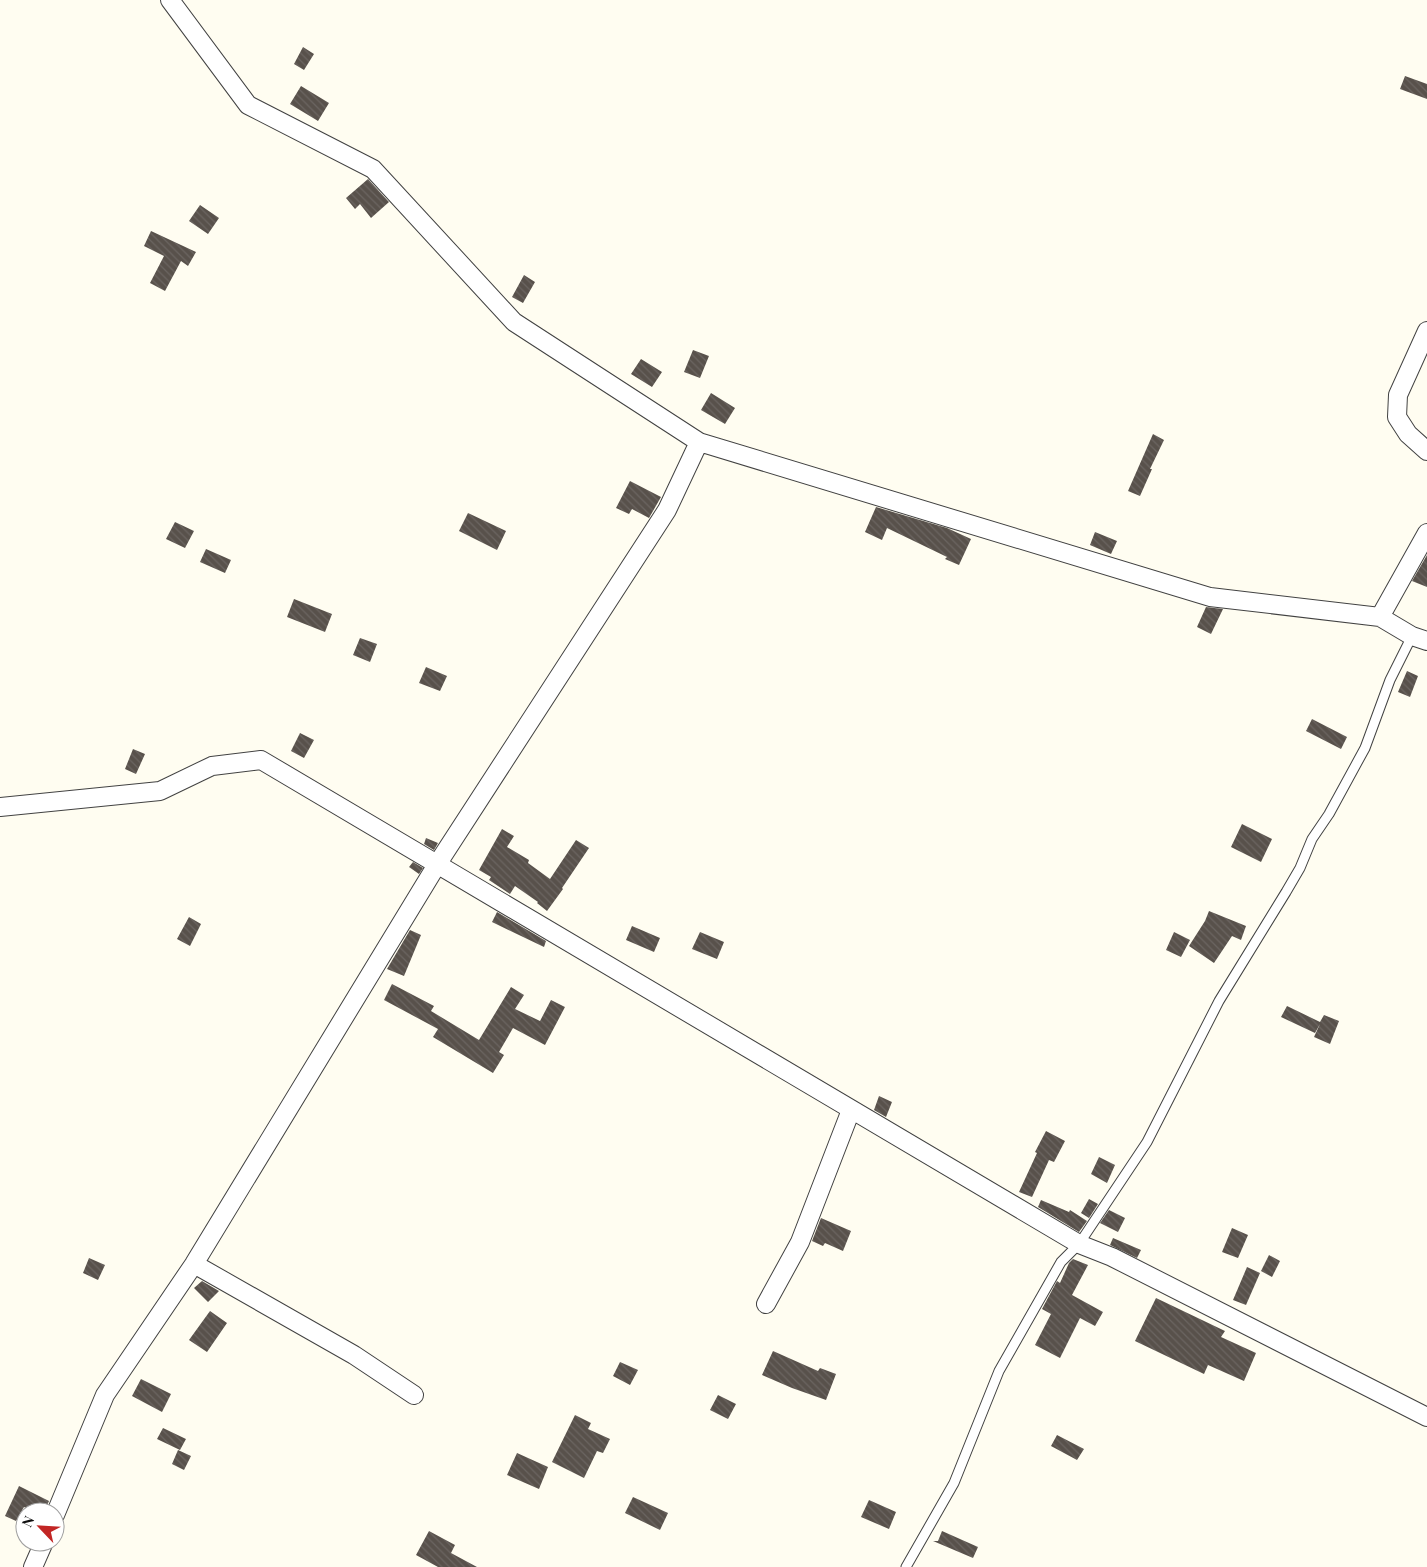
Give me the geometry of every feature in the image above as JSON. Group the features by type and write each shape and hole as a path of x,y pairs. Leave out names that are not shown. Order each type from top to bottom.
{"street":[{"path":"170,0 248,105 373,169 514,322 699,442 1210,597 1380,616 1419,639"},
{"path":"1427,331 1398,395 1397,417 1408,434 1427,451"},
{"path":"60,1502 105,1394 194,1264 438,864 666,510 699,442"},
{"path":"1380,616 1427,533"},
{"path":"0,807 160,791 212,766 260,760 1079,1244 1112,1256 1427,1417"},
{"path":"766,1304 800,1242 851,1110"},
{"path":"194,1264 354,1355 414,1396"},
{"path":"33,1567 40,1552"}],"lane":[{"path":"906,1567 954,1483 999,1371 1061,1262 1079,1244 1147,1142 1219,1001 1300,868 1312,839 1338,798 1365,748 1390,680 1419,639"}],"building":[{"path":"303,47 314,54 304,70 294,64"},
{"path":"1405,76 1427,84 1427,99 1400,89"},
{"path":"301,86 329,103 318,121 290,104"},
{"path":"368,179 389,202 371,218 360,204 355,209 346,198"},
{"path":"200,205 219,218 208,234 189,221"},
{"path":"151,231 196,252 188,266 181,261 165,291 150,283 164,256 144,246"},
{"path":"524,275 535,282 523,303 512,297"},
{"path":"693,350 709,356 700,378 684,372"},
{"path":"641,359 662,372 652,387 631,374"},
{"path":"711,393 735,408 725,424 701,410"},
{"path":"1153,434 1164,440 1140,496 1128,491"},
{"path":"630,481 661,497 649,518 632,509 629,514 616,508"},
{"path":"876,507 947,528 971,539 959,565 945,559 947,557 887,528 882,540 865,532"},
{"path":"468,513 506,531 497,550 459,531"},
{"path":"175,522 194,531 185,548 166,539"},
{"path":"1095,532 1117,541 1111,554 1090,545"},
{"path":"206,549 231,560 225,573 200,562"},
{"path":"1427,555 1427,587 1412,581"},
{"path":"294,599 332,614 325,632 287,617"},
{"path":"1206,607 1223,609 1211,634 1197,627"},
{"path":"360,638 377,644 370,662 353,655"},
{"path":"426,667 447,676 440,691 419,683"},
{"path":"1407,671 1418,676 1410,697 1398,692"},
{"path":"1312,719 1347,737 1341,749 1306,731"},
{"path":"300,733 314,740 304,758 291,751"},
{"path":"133,749 145,754 136,774 125,769"},
{"path":"1242,824 1272,839 1261,862 1231,847"},
{"path":"502,829 514,836 507,847 529,860 528,863 550,879 576,840 589,848 547,911 538,902 515,886 510,894 489,880 491,877 479,870"},
{"path":"426,838 438,843 434,850 424,844"},
{"path":"413,862 423,868 419,874 409,867"},
{"path":"1209,911 1246,926 1241,940 1232,936 1214,963 1189,946"},
{"path":"497,912 546,941 544,947 492,922"},
{"path":"189,917 201,924 190,946 177,939"},
{"path":"632,926 660,938 654,952 626,940"},
{"path":"410,930 421,935 404,976 387,969"},
{"path":"700,932 724,942 717,959 692,949"},
{"path":"1174,932 1190,940 1181,957 1166,950"},
{"path":"392,984 434,1006 431,1011 479,1040 511,987 524,995 515,1009 540,1021 551,1000 565,1007 545,1045 513,1028 499,1052 504,1055 493,1073 433,1037 438,1029 384,1000"},
{"path":"1287,1006 1320,1022 1324,1015 1339,1021 1330,1044 1314,1037 1320,1024 1315,1033 1281,1017"},
{"path":"879,1096 892,1102 886,1117 874,1110"},
{"path":"1046,1131 1065,1141 1054,1162 1049,1160 1032,1197 1019,1192 1037,1153 1035,1152"},
{"path":"1099,1157 1115,1165 1107,1183 1091,1174"},
{"path":"1089,1199 1098,1204 1089,1218 1081,1213"},
{"path":"1041,1200 1069,1212 1070,1210 1087,1221 1079,1232 1038,1207"},
{"path":"1109,1210 1125,1218 1118,1232 1100,1223"},
{"path":"821,1218 851,1231 843,1251 825,1243 823,1246 812,1241"},
{"path":"1232,1228 1248,1235 1238,1258 1222,1252"},
{"path":"1113,1238 1141,1250 1137,1258 1110,1245"},
{"path":"1269,1255 1280,1261 1272,1277 1261,1271"},
{"path":"89,1258 105,1265 98,1280 83,1273"},
{"path":"1073,1259 1088,1265 1072,1295 1103,1312 1095,1326 1080,1318 1060,1358 1035,1345 1051,1314 1042,1309 1057,1281 1060,1283 1069,1263"},
{"path":"1247,1267 1260,1273 1246,1305 1233,1300"},
{"path":"202,1281 219,1291 208,1302 194,1288"},
{"path":"1156,1298 1225,1331 1221,1337 1256,1353 1244,1381 1208,1365 1204,1374 1135,1341"},
{"path":"210,1311 227,1323 207,1352 189,1340"},
{"path":"773,1351 818,1371 820,1368 836,1374 826,1400 762,1375"},
{"path":"620,1362 638,1370 630,1385 613,1376"},
{"path":"141,1379 171,1394 162,1412 132,1396"},
{"path":"718,1395 736,1404 728,1419 710,1410"},
{"path":"575,1415 591,1423 588,1429 610,1439 603,1453 597,1451 584,1478 552,1462"},
{"path":"163,1428 186,1439 180,1450 157,1439"},
{"path":"1057,1435 1084,1449 1077,1460 1051,1446"},
{"path":"178,1450 191,1456 184,1470 172,1464"},
{"path":"517,1453 548,1467 539,1489 507,1475"},
{"path":"19,1486 49,1501 15,1502 15,1521 5,1516"},
{"path":"633,1497 668,1513 660,1530 625,1513"},
{"path":"869,1500 896,1512 889,1529 861,1517"},
{"path":"429,1531 455,1545 451,1553 477,1567 438,1567 416,1555"},
{"path":"942,1531 978,1547 973,1558 933,1541 938,1541"}]}
